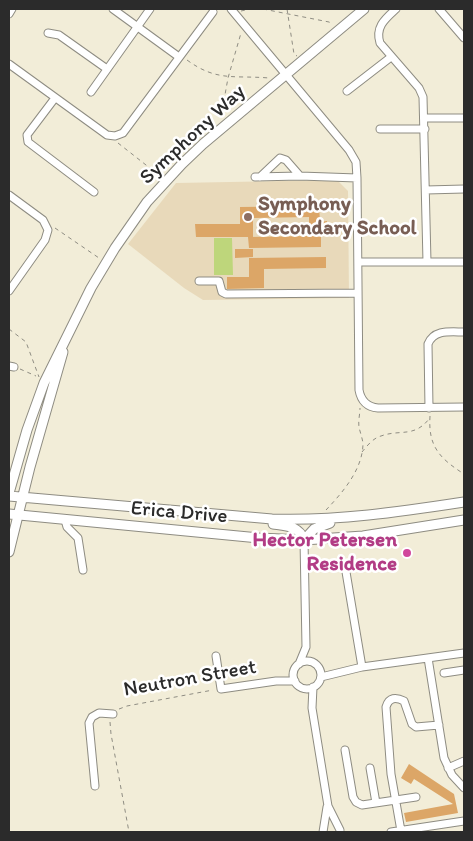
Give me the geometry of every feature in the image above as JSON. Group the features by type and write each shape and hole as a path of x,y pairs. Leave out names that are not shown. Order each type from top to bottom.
{"main road":[{"name":"Symphony Way","path":"9,495 35,405 50,368 96,280 115,248 147,202 203,144 364,9"},
{"name":"Symphony Way","path":"9,552 65,342"},
{"name":"Erica Drive","path":"9,495 207,514 304,520 351,518 464,502"},
{"name":"Erica Drive","path":"9,514 259,538 304,540 363,536 464,520"},
{"path":"207,514 246,522 291,527 300,531 304,540"},
{"path":"304,540 308,534 318,527 351,518"}],"street":[{"path":"9,14 12,9"},
{"path":"113,9 180,57"},
{"path":"91,92 150,9"},
{"path":"396,9 381,24 378,33 380,43 421,92 425,129 427,262"},
{"path":"439,9 464,38"},
{"path":"236,11 352,154 356,162 359,390 361,398 367,405 374,408 429,410 464,407"},
{"path":"9,64 107,135 115,136 123,133 213,12"},
{"path":"48,33 59,35 107,69"},
{"path":"347,92 391,57"},
{"path":"55,98 27,135 28,142 94,192"},
{"path":"424,118 464,118"},
{"path":"380,129 425,129"},
{"path":"300,176 286,160 280,158 257,177 357,178"},
{"path":"426,190 464,189"},
{"path":"9,195 43,220 48,236 9,290"},
{"path":"358,262 464,262"},
{"path":"199,281 219,281 222,292 226,294 358,293"},
{"path":"429,410 428,344 438,334 464,332"},
{"path":"65,520 67,527 78,538 83,570"},
{"path":"304,540 306,647 297,667 295,681 297,685 305,689 317,685 320,677 306,647"},
{"path":"346,572 362,667"},
{"path":"320,677 362,667 464,652"},
{"path":"216,656 221,689"},
{"path":"428,658 444,758 452,775 464,788"},
{"path":"297,667 306,662 338,673"},
{"name":"Neutron Street","path":"276,681 297,667"},
{"path":"444,673 464,671"},
{"name":"Neutron Street","path":"221,689 276,681 295,681"},
{"path":"312,708 313,687"},
{"path":"305,689 312,708 328,806 341,831"},
{"path":"401,831 390,765 386,707 392,698 404,700 412,724 416,727 439,725"},
{"path":"96,786 89,723 92,717 99,713 113,714"},
{"path":"345,750 354,800 362,805 416,797"},
{"path":"448,768 464,761"},
{"path":"370,768 376,803"},
{"path":"323,832 328,806"},
{"path":"391,832 464,821"},
{"path":"323,832 331,828 341,831"}],"path":[{"path":"236,11 250,9"},
{"path":"263,9 329,22 335,25"},
{"path":"287,9 294,54 298,56"},
{"path":"222,120 221,115 228,78 242,30"},
{"path":"180,57 186,59 202,71 228,78 271,78"},
{"path":"115,140 161,176"},
{"path":"52,226 100,258"},
{"path":"9,329 26,342 39,377 12,366"},
{"path":"360,405 359,425 363,441 362,453"},
{"path":"429,410 430,436 439,454 464,474"},
{"path":"326,511 342,493 362,453 374,439 380,436 405,434 416,430 430,418"},
{"name":"Neutron Street","path":"129,832 111,734 110,722 113,714 127,706 221,689"}],"shaded area":[{"name":"Symphony Secondary School","path":"337,180 348,191 349,298 203,300 184,288 128,244 176,183"}],"green space":[{"path":"214,238 232,238 233,275 214,275"}],"building":[{"path":"319,206 320,222 327,221 327,230 321,230 321,247 249,248 248,237 196,237 195,224 240,224 240,207","holes":["309,217 309,236 253,237 253,218"]},
{"path":"235,249 253,249 253,257 235,258"},
{"path":"326,257 326,268 264,269 264,288 227,289 227,277 249,277 249,258"},
{"path":"409,764 454,794 458,813 406,822 404,813 453,804 414,779 411,784 401,778"}],"place":[{"name":"Symphony Secondary School","path":"248,217"},
{"name":"Hector Petersen Residence","path":"407,553"}]}
